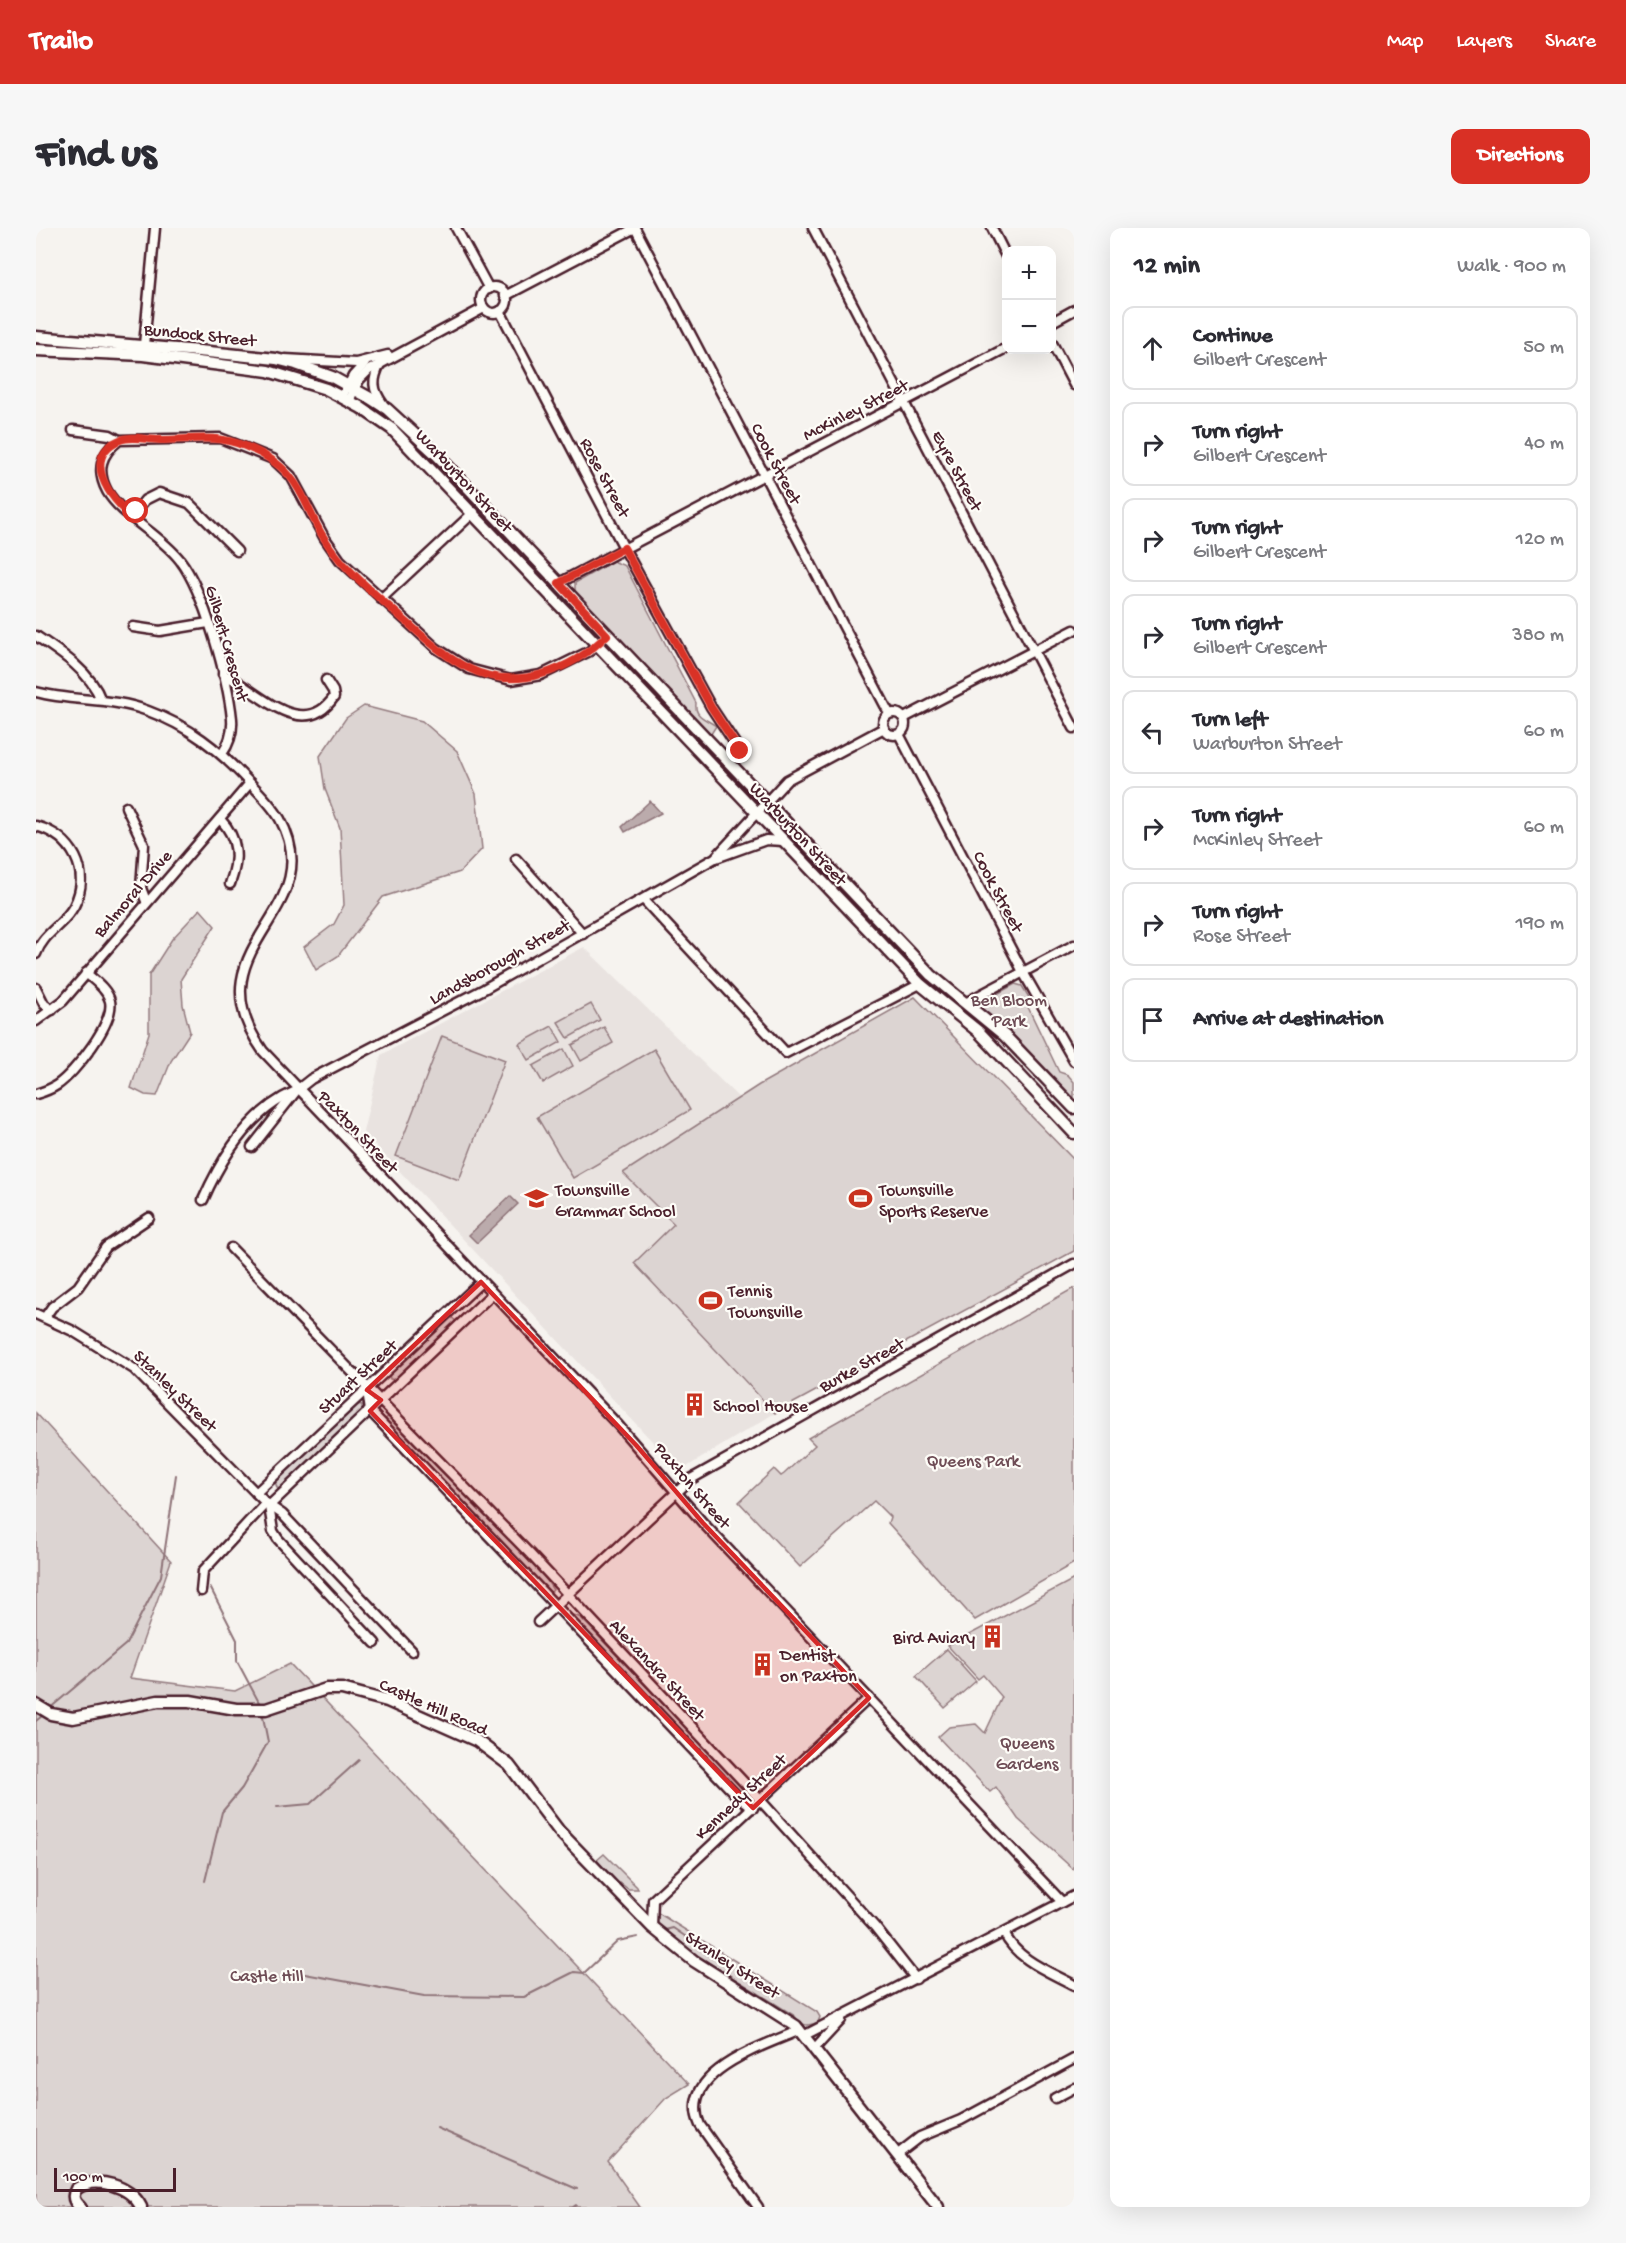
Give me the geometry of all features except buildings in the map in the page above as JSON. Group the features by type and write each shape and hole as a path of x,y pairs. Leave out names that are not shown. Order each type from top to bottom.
{"main road":[{"name":"Bundock Street","path":"36,337 144,345 276,359 318,372 351,387"},
{"name":"Bundock Street","path":"36,350 143,355 268,371 305,381 346,399"},
{"name":"Warburton Street","path":"351,387 387,409 429,447 931,975 967,1002 1005,1036 1074,1108"},
{"name":"Warburton Street","path":"346,399 404,438 597,646 920,984 979,1032 1074,1133"},
{"name":"Castle Hill Road","path":"36,1705 51,1714 73,1718 174,1700 236,1709 266,1709 326,1689 342,1689 387,1701 477,1740 501,1758"},
{"name":"Stanley Street","path":"501,1758 588,1864 652,1927 694,1961 779,2014 802,2033 938,2207"},
{"path":"80,2207 74,2201 73,2195 76,2189 95,2183 124,2189 133,2195 141,2207"}],"street":[{"path":"144,345 155,228"},
{"path":"456,228 489,288"},
{"path":"506,296 635,228"},
{"name":"Cook Street","path":"635,228 889,713"},
{"name":"Eyre Street","path":"813,228 1074,728"},
{"path":"992,228 1002,248"},
{"path":"489,288 497,288 506,296 506,304 500,311 490,312 484,308 481,297 489,288"},
{"path":"351,387 364,374 400,352 484,308"},
{"path":"1056,320 1074,310"},
{"name":"Rose Street","path":"500,311 624,548 711,707 740,751"},
{"name":"McKinley Street","path":"559,583 1002,350"},
{"path":"1056,351 1074,385"},
{"path":"276,359 366,363 400,352"},
{"path":"346,399 366,363"},
{"path":"380,364 373,378 374,388 387,409"},
{"path":"73,430 110,435 119,440 220,438 273,459 296,483 324,537 340,560 381,599 448,656 469,669 498,678 520,679 541,675 557,670 597,646 607,635"},
{"name":"Gilbert Crescent","path":"119,440 107,449 101,462 101,477 115,502 159,538 188,570 208,623 223,674 232,720 227,747 222,754"},
{"path":"132,516 145,500 159,493 180,498 189,503 237,551"},
{"path":"381,599 474,512"},
{"path":"134,627 160,631 208,623"},
{"path":"904,718 1074,630"},
{"path":"36,636 77,668 97,688 101,700"},
{"path":"223,674 237,680 262,700 304,716 319,712 332,700 333,691 326,680"},
{"name":"Paxton Street","path":"36,692 124,703 177,723 201,737 222,754 250,783 281,821 287,835 291,861 284,897 253,945 246,960 240,988 241,1001 254,1039 297,1090 624,1432 703,1523 1062,1902"},
{"path":"896,712 904,718 905,726 899,734 888,734 884,728 884,718 889,713 896,712"},
{"name":"Landsborough Street","path":"715,858 757,813 766,800 787,780 884,728"},
{"name":"Cook Street","path":"899,734 1023,972 1074,1061"},
{"name":"Balmoral Drive","path":"36,1021 52,1010 86,973 250,783"},
{"path":"126,807 144,845 141,888 146,901"},
{"path":"220,819 230,829 236,844 237,860 230,884"},
{"path":"36,826 56,833 66,842 73,850 81,871 79,893 74,908 49,932 36,954"},
{"name":"Landsborough Street","path":"203,1200 228,1150 274,1100 297,1090 312,1079 583,934 715,858 766,840 783,841"},
{"path":"516,859 583,934"},
{"path":"644,900 786,1053 920,984"},
{"path":"967,1002 1074,945"},
{"path":"36,1094 58,1085 73,1072 108,1021 110,1001 106,992 86,973"},
{"path":"36,988 44,1004 52,1010"},
{"name":"Landsborough Street","path":"252,1147 297,1090"},
{"path":"45,1317 52,1307 78,1287 106,1247 149,1218"},
{"name":"Alexandra Street","path":"231,1248 367,1390 381,1400 568,1596 756,1805 875,1927 916,1979"},
{"name":"Burke Street","path":"538,1622 691,1479 1074,1264"},
{"name":"Stuart Street","path":"256,1493 481,1282"},
{"name":"Stuart Street","path":"201,1591 203,1571 268,1504 370,1411 492,1294"},
{"name":"Stanley Street","path":"36,1314 135,1369 256,1493 282,1514 412,1651"},
{"path":"367,1390 370,1411"},
{"name":"Alexandra Street","path":"370,1411 737,1796 756,1805"},
{"path":"268,1504 273,1531 278,1539 375,1643"},
{"name":"Kennedy Street","path":"652,1927 653,1900 869,1698"},
{"path":"758,2207 700,2125 695,2105 700,2087 730,2063 848,2014 1074,1896"},
{"path":"1004,1932 1011,1947 1019,1954 1074,1985"},
{"path":"815,2048 848,2014"},
{"path":"898,2154 920,2137 961,2120 1074,2059"},
{"path":"1055,2098 1074,2088"}],"highlighted area":[{"path":"481,1282 636,1445 703,1523 869,1698 753,1808 370,1411 381,1400 367,1390"}],"shaded area":[{"path":"650,801 661,813 625,832 622,827"},
{"name":"Townsville Grammar School","path":"584,947 739,1098 623,1173 674,1225 634,1263 775,1413 680,1471 363,1132 381,1055"},
{"path":"510,1196 518,1204 477,1243 469,1235"}],"green space":[{"path":"613,561 625,566 696,703 697,712 716,726 711,734 575,594 575,583"},
{"path":"364,706 422,721 457,751 476,794 482,849 460,872 383,897 338,956 316,970 304,947 334,924 344,905 340,828 325,789 320,756 346,718"},
{"path":"200,909 215,926 181,979 183,1005 190,1032 171,1061 157,1096 145,1095 131,1088 149,1033 149,975 172,939"},
{"name":"Ben Bloom Park","path":"1015,984 1022,986 1030,999 1026,1003 1059,1072 1068,1075 1074,1082 1074,1103 982,1010 986,1000"},
{"name":"Townsville Sports Reserve","path":"915,997 1074,1160 1074,1251 775,1413 634,1263 674,1224 623,1173 759,1085"},
{"path":"591,1004 600,1020 568,1038 558,1022"},
{"path":"552,1026 561,1042 529,1060 519,1044"},
{"path":"604,1027 613,1043 581,1061 572,1045"},
{"path":"442,1036 505,1060 459,1180 396,1156"},
{"path":"564,1049 573,1066 543,1083 533,1066"},
{"path":"654,1049 690,1110 573,1178 537,1117"},
{"name":"Queens Park","path":"1074,1288 1074,1563 975,1620 888,1523 890,1517 874,1501 800,1567 739,1502 774,1469 781,1476 784,1474 815,1445 808,1438"},
{"path":"450,1316 457,1322 397,1380 390,1379 389,1374"},
{"path":"356,1404 362,1405 362,1412 282,1489 277,1488 275,1481"},
{"name":"Castle Hill","path":"36,1413 171,1561 130,1678 235,1691 290,1664 689,2084 666,2098 608,2162 640,2207 36,2207"},
{"path":"390,1415 544,1576 553,1590 551,1592 544,1590 383,1421"},
{"name":"Queens Gardens","path":"1074,1579 1073,1869 1018,1819 996,1787 990,1792 938,1737 949,1727 976,1724 985,1733 1002,1697 983,1675 978,1679 948,1646"},
{"path":"574,1615 581,1618 744,1789 750,1800 742,1796 571,1617"},
{"path":"947,1649 976,1681 945,1708 916,1676"},
{"path":"604,1854 638,1889 628,1889 620,1883 617,1885 597,1860"},
{"path":"655,1911 817,2012 820,2017 818,2022 811,2025 802,2024 795,2016 700,1957 656,1924"}],"waterway":[{"path":"49,1709 126,1644 161,1576 176,1475"},
{"path":"210,1587 237,1640 237,1661 261,1706"},
{"path":"205,1881 222,1812 242,1788 268,1742 262,1712"},
{"path":"36,1721 43,1715"},
{"path":"277,1807 310,1804 359,1760"},
{"path":"665,1930 673,1928 698,1945 705,1944"},
{"path":"305,1974 424,1996 524,1997 574,1972 584,1973 618,1941 638,1937"},
{"path":"437,2128 577,2189"}],"place":[{"name":"Townsville Grammar School","path":"537,1199"},
{"name":"Townsville Sports Reserve","path":"861,1199"},
{"name":"Tennis Townsville","path":"710,1300"},
{"name":"School House","path":"695,1405"},
{"name":"Bird Aviary","path":"993,1637"},
{"name":"Dentist on Paxton","path":"762,1664"}],"route":[{"path":"136,511 132,516 115,502 101,477 101,462 107,449 119,440 220,438 260,452 273,459 291,476 324,537 340,560 381,599 436,648 459,663 484,674 511,680 529,678 557,670 590,651 607,635 559,583 624,548 711,707 740,751"}]}
